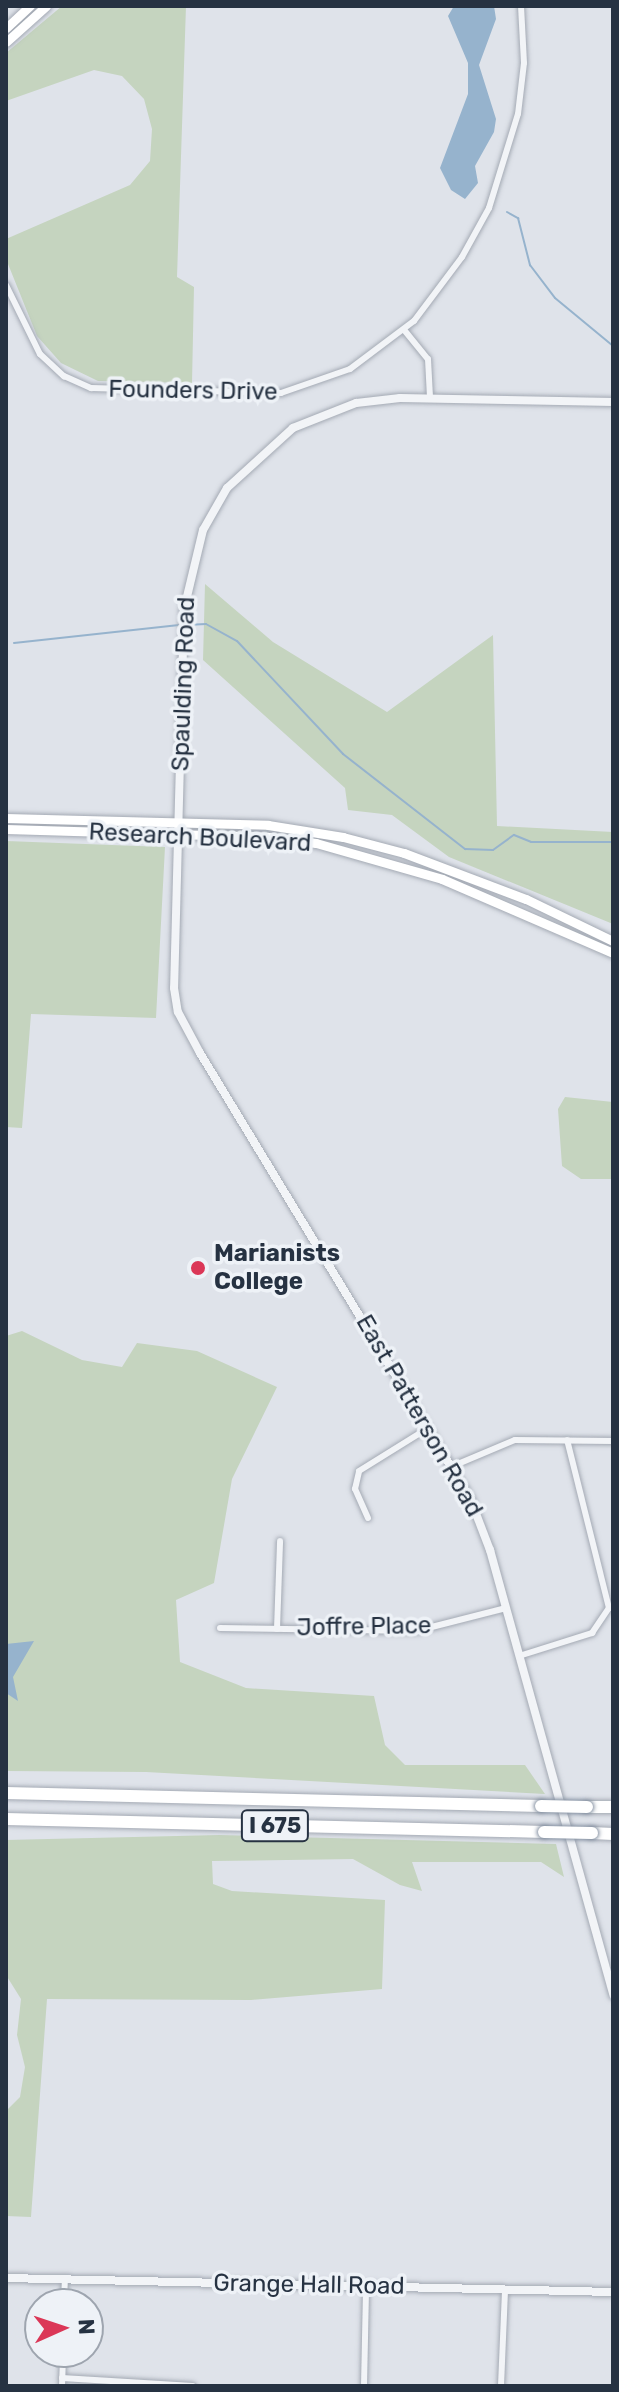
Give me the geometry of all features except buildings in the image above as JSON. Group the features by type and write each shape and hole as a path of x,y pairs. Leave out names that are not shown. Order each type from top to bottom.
{"highway":[{"name":"I 675","path":"6,1793 613,1807"},
{"name":"I 675","path":"6,1819 613,1834"}],"main road":[{"path":"6,28 30,6"},
{"path":"6,42 46,6"},
{"name":"Research Boulevard","path":"6,818 178,828 268,837 357,853 442,879 613,953"},
{"name":"Research Boulevard","path":"6,829 268,825 404,853 559,913 613,941"}],"street":[{"name":"Founders Drive","path":"6,285 46,362 73,381 101,390 289,392 350,369 405,331 414,321 462,257 506,165 524,63 521,6"},
{"path":"405,331 428,359 430,398"},
{"name":"Spaulding Road","path":"178,828 184,609 203,530 248,464 293,428 332,410 379,399 613,402"},
{"name":"East Patterson Road","path":"178,828 174,988 178,1012 453,1466 482,1525 613,1995"},
{"path":"368,1518 355,1489 359,1471 430,1428"},
{"path":"519,1656 592,1633 609,1608 567,1440"},
{"path":"453,1466 507,1442 613,1441"},
{"path":"277,1629 280,1541"},
{"name":"Joffre Place","path":"220,1628 416,1631 506,1608"},
{"name":"Grange Hall Road","path":"6,2278 613,2292"},
{"path":"65,2280 65,2288"},
{"path":"364,2386 366,2287"},
{"path":"501,2386 505,2290"},
{"path":"62,2382 193,2386"}],"green space":[{"path":"62,6 186,6 177,277 194,287 192,383 98,381 61,363 37,336 6,259 6,239 130,185 150,161 152,129 144,99 122,76 94,70 6,101 6,53"},
{"path":"205,584 273,642 387,712 493,635 497,826 613,832 613,924 449,857 392,815 348,810 345,788 203,660"},
{"path":"6,841 165,847 156,1018 31,1014 22,1128 6,1127"},
{"path":"565,1097 613,1102 613,1186 611,1179 581,1179 562,1166 558,1109"},
{"path":"22,1331 82,1360 122,1367 137,1343 197,1351 277,1387 232,1479 214,1583 176,1600 180,1662 246,1688 374,1696 385,1745 405,1765 525,1765 545,1794 146,1772 6,1771 6,1336"},
{"path":"219,1835 556,1844 564,1877 541,1862 412,1862 422,1891 400,1885 353,1859 212,1861 213,1884 232,1891 385,1900 382,1989 251,2000 47,1999 31,2217 6,2216 6,2111 20,2097 25,2067 17,2035 21,1999 6,1975 6,1840"}],"water":[{"path":"454,6 494,6 496,19 479,65 496,119 494,132 475,166 478,183 465,199 451,190 440,168 468,94 468,63 448,16"},
{"path":"34,1641 13,1677 18,1701 6,1693 6,1644"}],"waterway":[{"path":"507,212 518,218 530,265 555,298 613,346"},
{"path":"186,625 206,624 237,641 343,754 465,849 493,850 514,835 531,842 613,842"},
{"path":"14,643 179,625"}],"place":[{"name":"Marianists College","path":"198,1268"}]}
